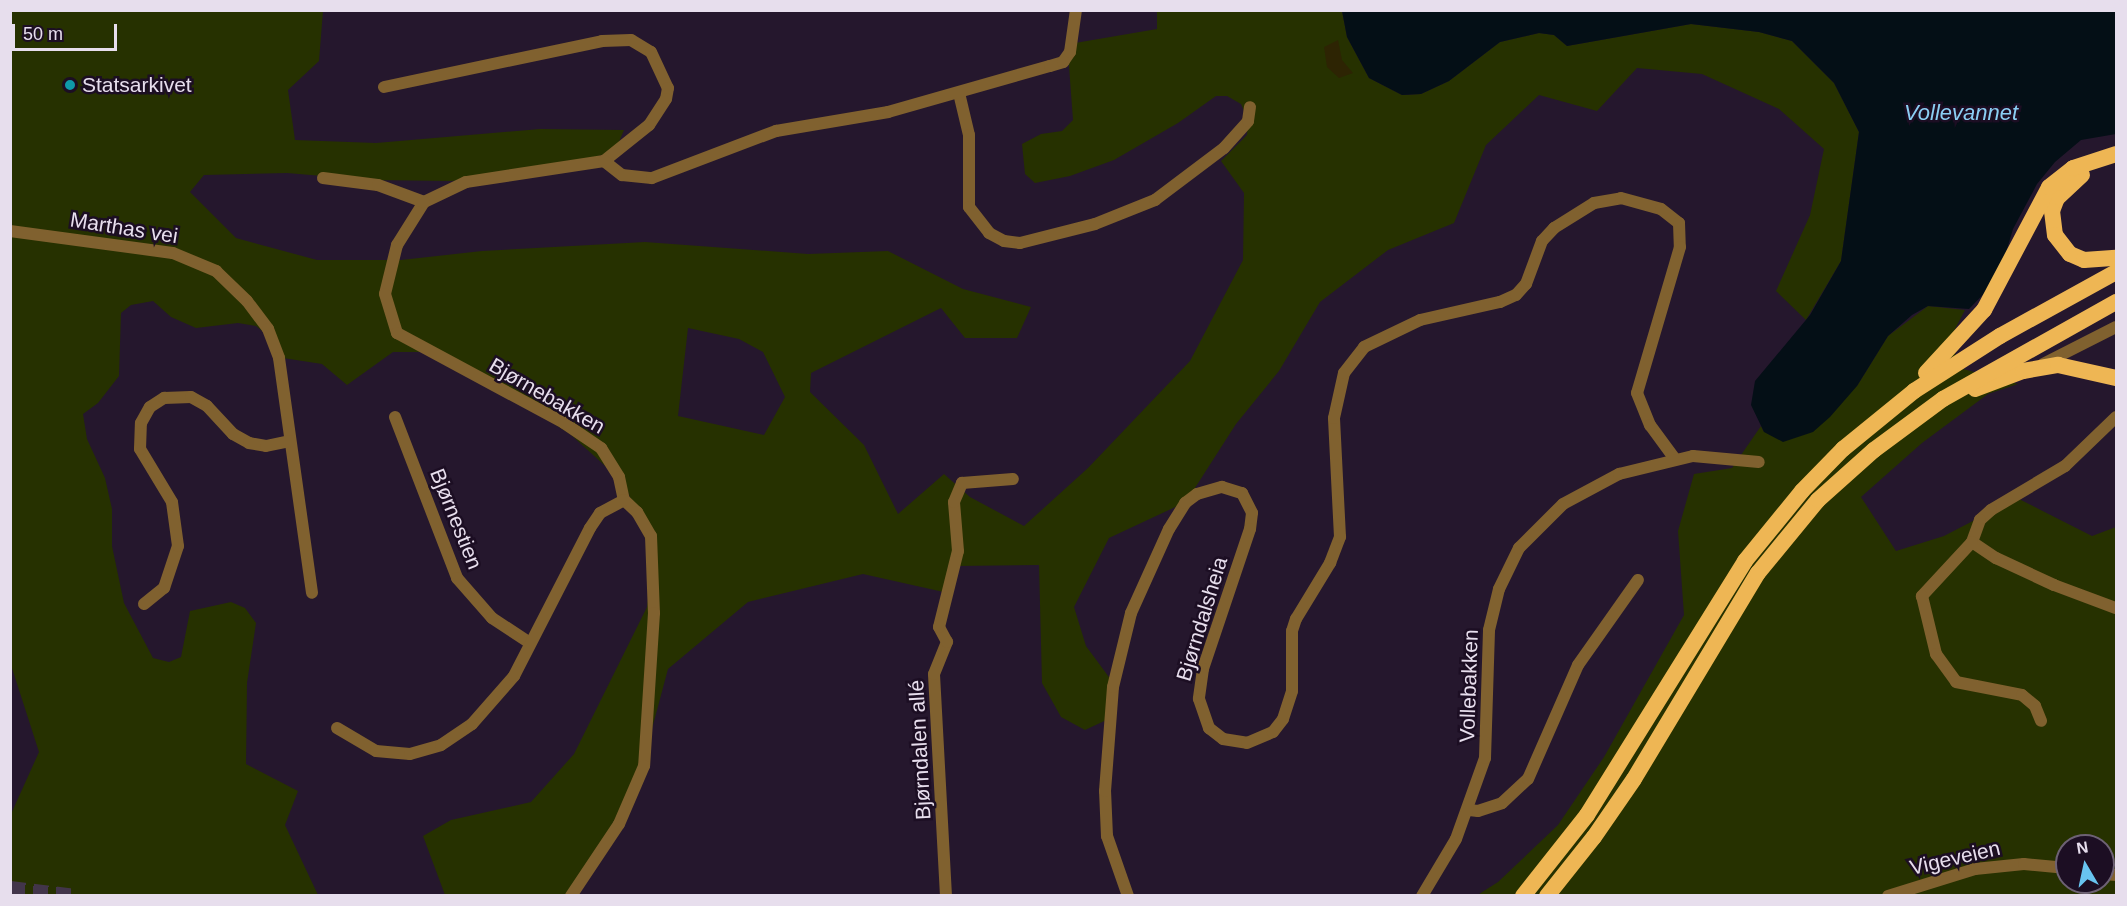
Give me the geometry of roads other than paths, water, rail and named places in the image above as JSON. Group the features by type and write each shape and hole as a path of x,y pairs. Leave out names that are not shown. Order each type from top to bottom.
{"highway":[{"path":"1523,896 1587,815 1745,561 1802,491 1885,414 1984,310 2049,187 2073,168 2116,154"},
{"path":"2116,164 2087,172 2066,186 2057,198 2052,224 2061,246 2070,254 2097,262 2116,258"},
{"path":"1885,414 1952,365 2116,273"},
{"path":"1547,896 1594,837 1634,779 1758,573 1818,500 1875,450 1932,407 1984,374 2116,302"},
{"path":"1932,407 2037,367 2070,366 2116,378"}],"street":[{"path":"604,161 622,175 652,178 776,131 875,115 959,93 997,78 1062,62 1070,52 1076,10"},
{"path":"323,178 378,185 424,202 466,182 604,161 649,125 666,99 665,75 641,42 602,41 384,87"},
{"path":"959,93 969,135 969,207 989,233 1004,241 1020,243 1095,224 1155,200 1224,148 1248,121 1251,107"},
{"name":"Bjørndalsheia","path":"1128,896 1107,836 1105,791 1113,687 1131,613 1169,529 1185,503 1197,494 1221,487 1242,493 1252,513 1250,529 1203,669 1199,699 1209,728 1223,739 1247,743 1273,732 1283,719 1292,691 1292,632 1296,619 1330,563 1341,537 1334,418 1344,373 1364,347 1420,320 1500,302 1516,295 1526,284 1542,241 1554,228 1594,203 1621,198 1654,207 1673,215 1679,223 1680,247 1636,393 1650,425 1675,459"},
{"name":"Bjørnebakken","path":"424,202 397,245 387,277 387,309 397,333 584,435 612,462 624,500 646,525 654,554 647,744 628,807 571,896"},
{"name":"Marthas vei","path":"10,231 173,253 216,271 247,301 274,342 312,593"},
{"path":"2037,367 2116,327"},
{"path":"144,604 164,588 178,546 172,502 140,449 141,423 150,407 164,398 191,397 207,406 233,434 249,443 266,446 289,441"},
{"name":"Bjørnestien","path":"395,417 457,578 492,618 530,643"},
{"path":"2041,721 2035,706 2022,695 1956,682 1936,654 1922,596 1972,542 1980,520 1991,510 2065,466 2116,417"},
{"name":"Vollebakken","path":"1422,896 1469,810 1488,744 1489,630 1499,589 1519,548 1546,518 1578,493 1619,474 1675,459 1727,456 1759,462"},
{"name":"Bjørndalen allé","path":"946,896 934,674 947,642 939,627 958,551 954,502 962,483 1013,479"},
{"path":"337,728 360,744 392,754 410,754 441,745 486,711 514,675 590,528 600,513 624,500"},
{"path":"1972,542 1982,551 2054,585 2116,608"},
{"path":"1469,810 1478,811 1502,803 1528,778 1578,665 1638,580"},
{"name":"Vigeveien","path":"1888,896 1975,868 2024,864 2055,867"}],"water":[{"name":"Vollevannet","path":"1342,11 2116,11 2116,134 2081,140 2055,162 2037,184 2013,229 1998,279 1969,309 1928,306 1912,315 1888,336 1857,386 1830,417 1813,432 1783,442 1764,432 1751,405 1755,381 1810,315 1841,261 1859,132 1834,83 1792,41 1759,32 1691,24 1567,46 1554,35 1539,33 1500,42 1449,81 1421,94 1402,95 1369,78 1347,37"}],"tunnel":[{"path":"10,888 76,896"}],"place":[{"name":"Statsarkivet","path":"70,85"}]}
